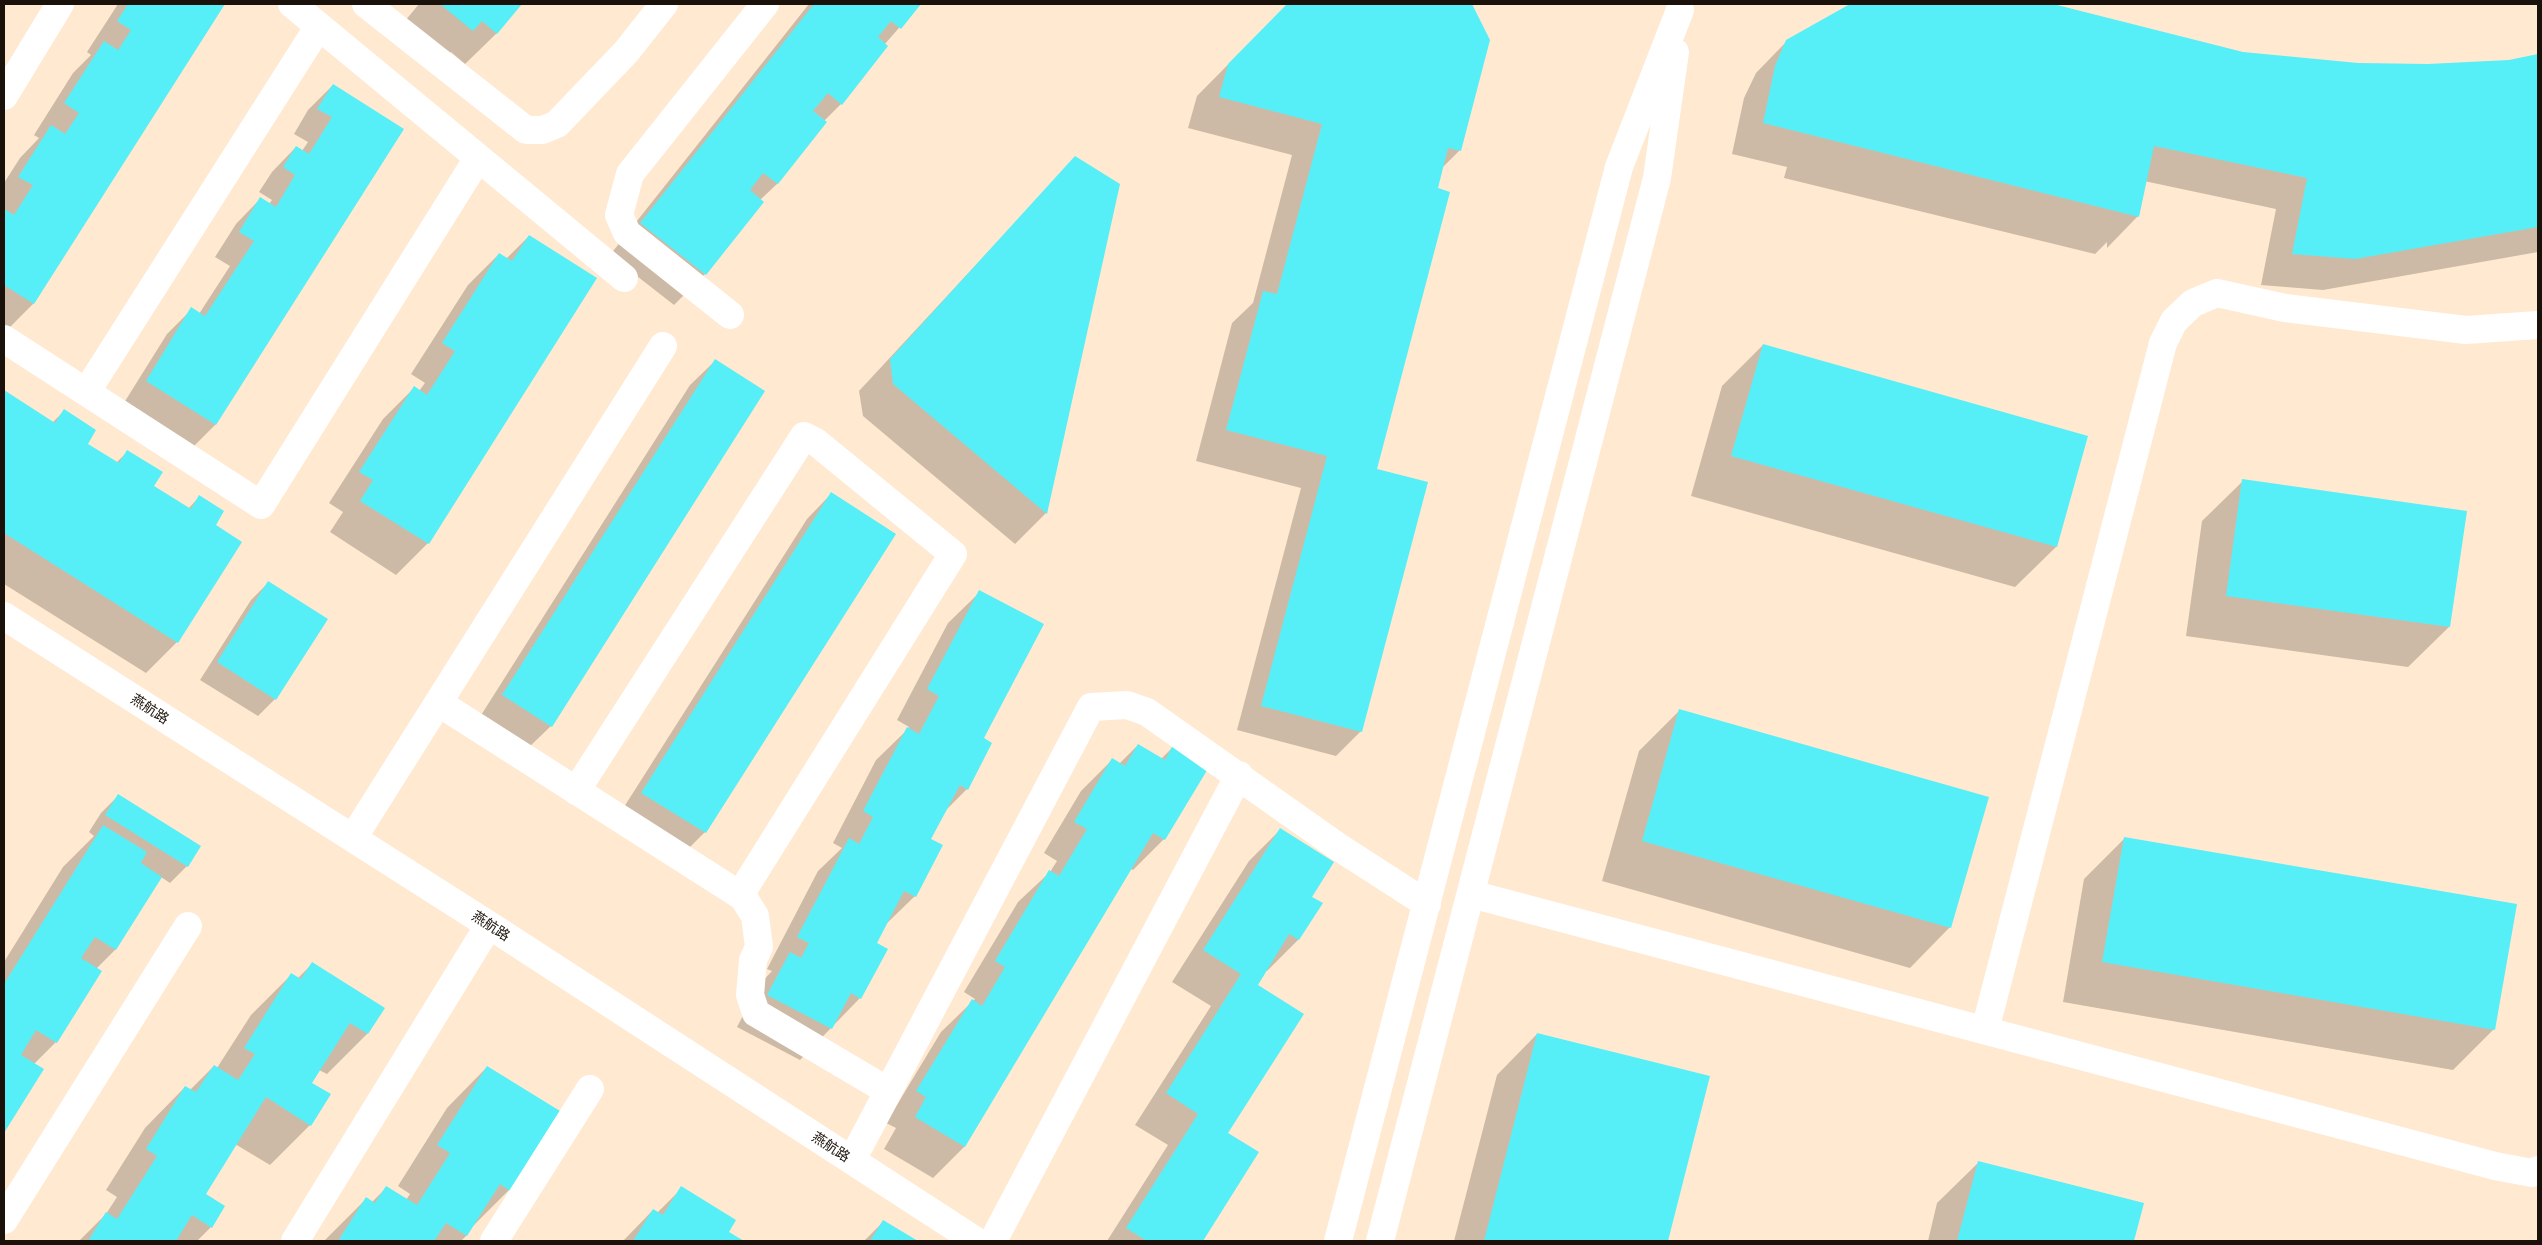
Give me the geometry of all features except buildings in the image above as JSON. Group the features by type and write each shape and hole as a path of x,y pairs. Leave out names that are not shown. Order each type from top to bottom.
{"street":[{"path":"4,96 60,4"},
{"path":"292,4 624,278"},
{"path":"366,4 526,130 543,130 557,124 626,52 664,4"},
{"path":"730,316 627,233 619,215 630,174 765,4"},
{"path":"1380,1241 1658,178 1681,7"},
{"path":"1338,1241 1619,166 1681,7"},
{"path":"87,391 319,26"},
{"path":"4,338 260,505 478,158"},
{"path":"1985,1030 2163,343 2174,321 2193,303 2217,293 2285,308 2466,330 2538,325"},
{"path":"353,838 663,346"},
{"path":"576,790 804,436 816,442 953,554 740,895"},
{"name":"燕航路","path":"4,616 489,925 976,1241"},
{"path":"439,703 740,895 755,916 758,947 754,960 750,995 756,1013 888,1091"},
{"path":"852,1160 1091,708 1127,705 1147,712 1239,775 1337,846 1427,904"},
{"path":"993,1241 1239,775"},
{"path":"1471,894 2495,1166 2532,1173 2538,1170"},
{"path":"295,1241 489,925"},
{"path":"4,1220 188,926"},
{"path":"494,1241 590,1089"}]}
